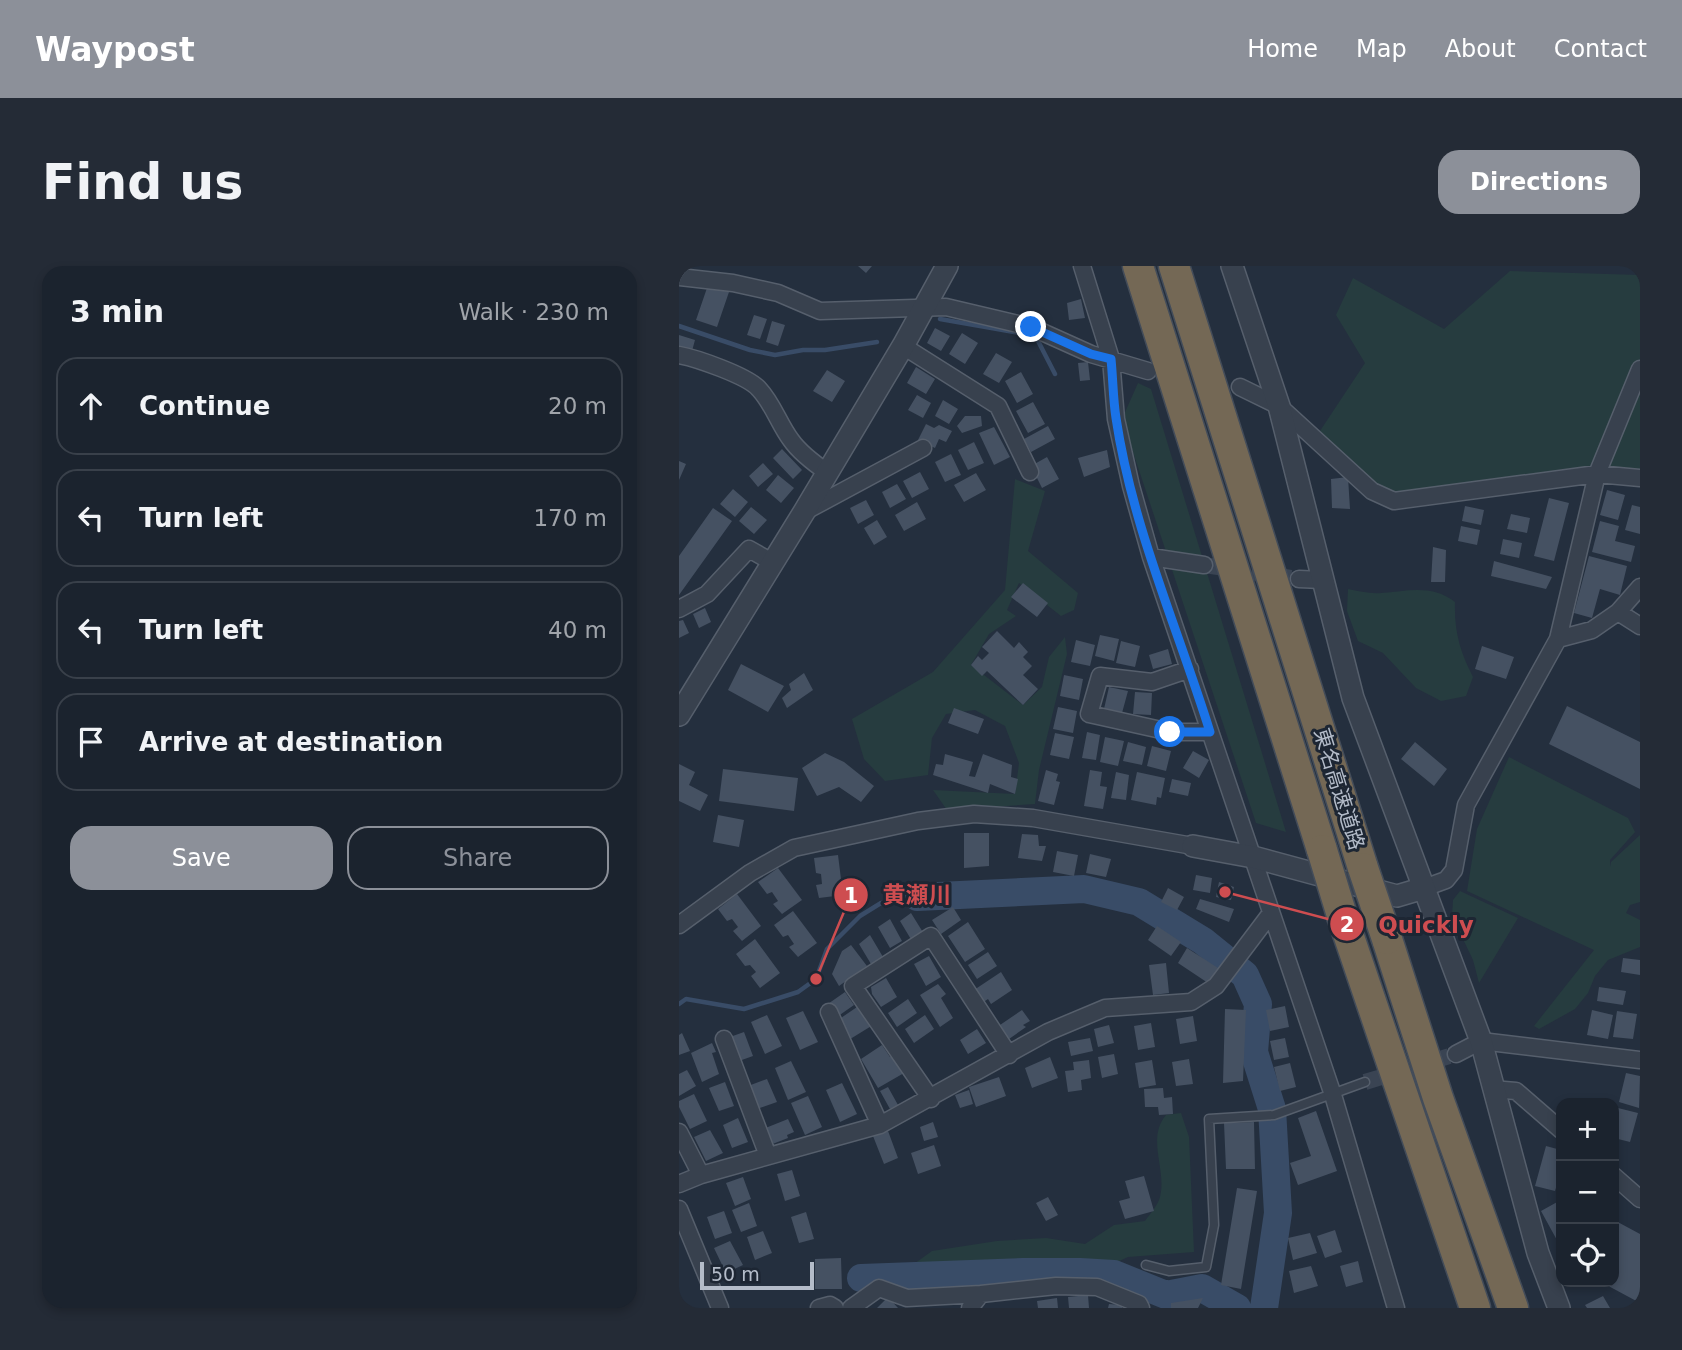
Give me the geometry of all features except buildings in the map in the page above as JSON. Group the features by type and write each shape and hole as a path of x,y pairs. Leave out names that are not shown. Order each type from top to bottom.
{"highway":[{"name":"東名高速道路","path":"1138,266 1343,919 1475,1308"},
{"name":"東名高速道路","path":"1174,266 1438,1098 1513,1308"}],"street":[{"path":"679,715 828,473 947,266"},
{"path":"1082,266 1111,359 1116,419 1151,557 1333,1095 1396,1308"},
{"path":"1232,266 1279,406 1353,698 1481,1041 1538,1253 1559,1308"},
{"path":"679,277 733,283 766,291 820,311 946,307 1031,327 1091,354 1149,371"},
{"path":"903,346 998,406 1030,472"},
{"path":"679,355 697,358 757,386 775,410 791,440 812,462 828,473"},
{"path":"679,926 750,873 794,848 918,821 974,814 1033,818 1253,857 1397,896 1445,880 1454,870 1466,805 1558,639 1597,474 1640,369"},
{"path":"1240,387 1279,406 1372,491 1394,501 1597,474 1640,478"},
{"path":"804,512 923,448"},
{"path":"679,609 707,594 749,549 772,562"},
{"path":"1151,557 1204,565"},
{"path":"1299,579 1322,580"},
{"path":"1558,639 1592,630 1618,612 1640,587"},
{"path":"1618,612 1640,626"},
{"path":"1191,669 1152,682 1100,676 1089,714 1170,732 1210,732"},
{"path":"679,1184 701,1175 880,1125 1048,1032 1105,1008 1191,1002 1216,986 1271,913"},
{"path":"931,1099 853,986 932,936 1009,1055"},
{"path":"828,1012 880,1125"},
{"path":"724,1039 768,1156"},
{"path":"1456,1054 1481,1041 1640,1060"},
{"path":"1492,1088 1516,1091 1556,1126"},
{"path":"679,1132 701,1175"},
{"path":"1619,1180 1640,1199"},
{"path":"679,1209 720,1308"},
{"path":"851,1308 879,1288 907,1298 1056,1286 1097,1287 1139,1304 1140,1308"},
{"path":"970,1308 981,1294"},
{"path":"819,1308 830,1305 835,1308"}],"lane":[{"path":"1146,1265 1169,1271 1206,1267 1214,1225 1209,1119 1274,1115 1365,1082"}],"green space":[{"path":"1510,271 1640,275 1640,477 1385,497 1314,440 1365,363 1336,315 1353,278 1444,329"},
{"path":"1138,383 1151,389 1286,832 1256,823 1122,419"},
{"path":"1015,479 1045,491 1028,551 1078,593 1074,610 1061,616 1019,583 1007,610 1016,616 989,634 971,665 1023,705 1042,687 1049,657 1065,637 1067,654 1039,770 1035,804 947,810 933,790 1015,794 1019,763 1005,726 975,710 946,714 932,738 928,775 885,781 864,759 852,719 933,672 1005,590"},
{"path":"1348,589 1377,593 1429,591 1455,602 1459,641 1473,677 1466,696 1441,701 1416,688 1383,653 1358,641 1347,611"},
{"path":"1509,757 1628,818 1635,832 1610,860 1610,867 1611,862 1640,835 1640,902 1630,905 1626,913 1640,920 1640,947 1608,960 1575,1009 1539,1029 1534,1026 1594,950 1467,891 1477,829"},
{"path":"1460,891 1518,918 1479,983 1473,960 1452,916 1453,900"},
{"path":"1181,1113 1189,1137 1194,1252 1128,1257 1104,1268 907,1269 932,1251 997,1241 1046,1238 1085,1244 1114,1225 1145,1221 1160,1197 1161,1176 1157,1144 1160,1124 1166,1115"}],"waterway":[{"path":"940,319 1031,335 1037,339 1055,374"},
{"path":"679,326 750,350 775,355 877,342"},
{"path":"917,897 1084,889 1139,902 1203,941 1245,975 1258,1004 1254,1052 1272,1109 1278,1213 1264,1308"},
{"path":"679,1004 686,999 744,1009 798,992 816,979 827,949 860,916 881,903 917,897"},
{"path":"861,1278 1023,1272 1114,1274 1166,1295 1202,1288 1237,1308"}],"tunnel":[{"path":"1204,565 1299,579"},
{"path":"1365,1082 1456,1054"}],"place":[{"name":"Quickly","path":"1225,892"},
{"name":"黄瀬川","path":"816,979"}],"route":[{"path":"1031,327 1091,354 1111,359 1116,419 1131,486 1151,557 1191,669 1210,732 1170,732"}]}
